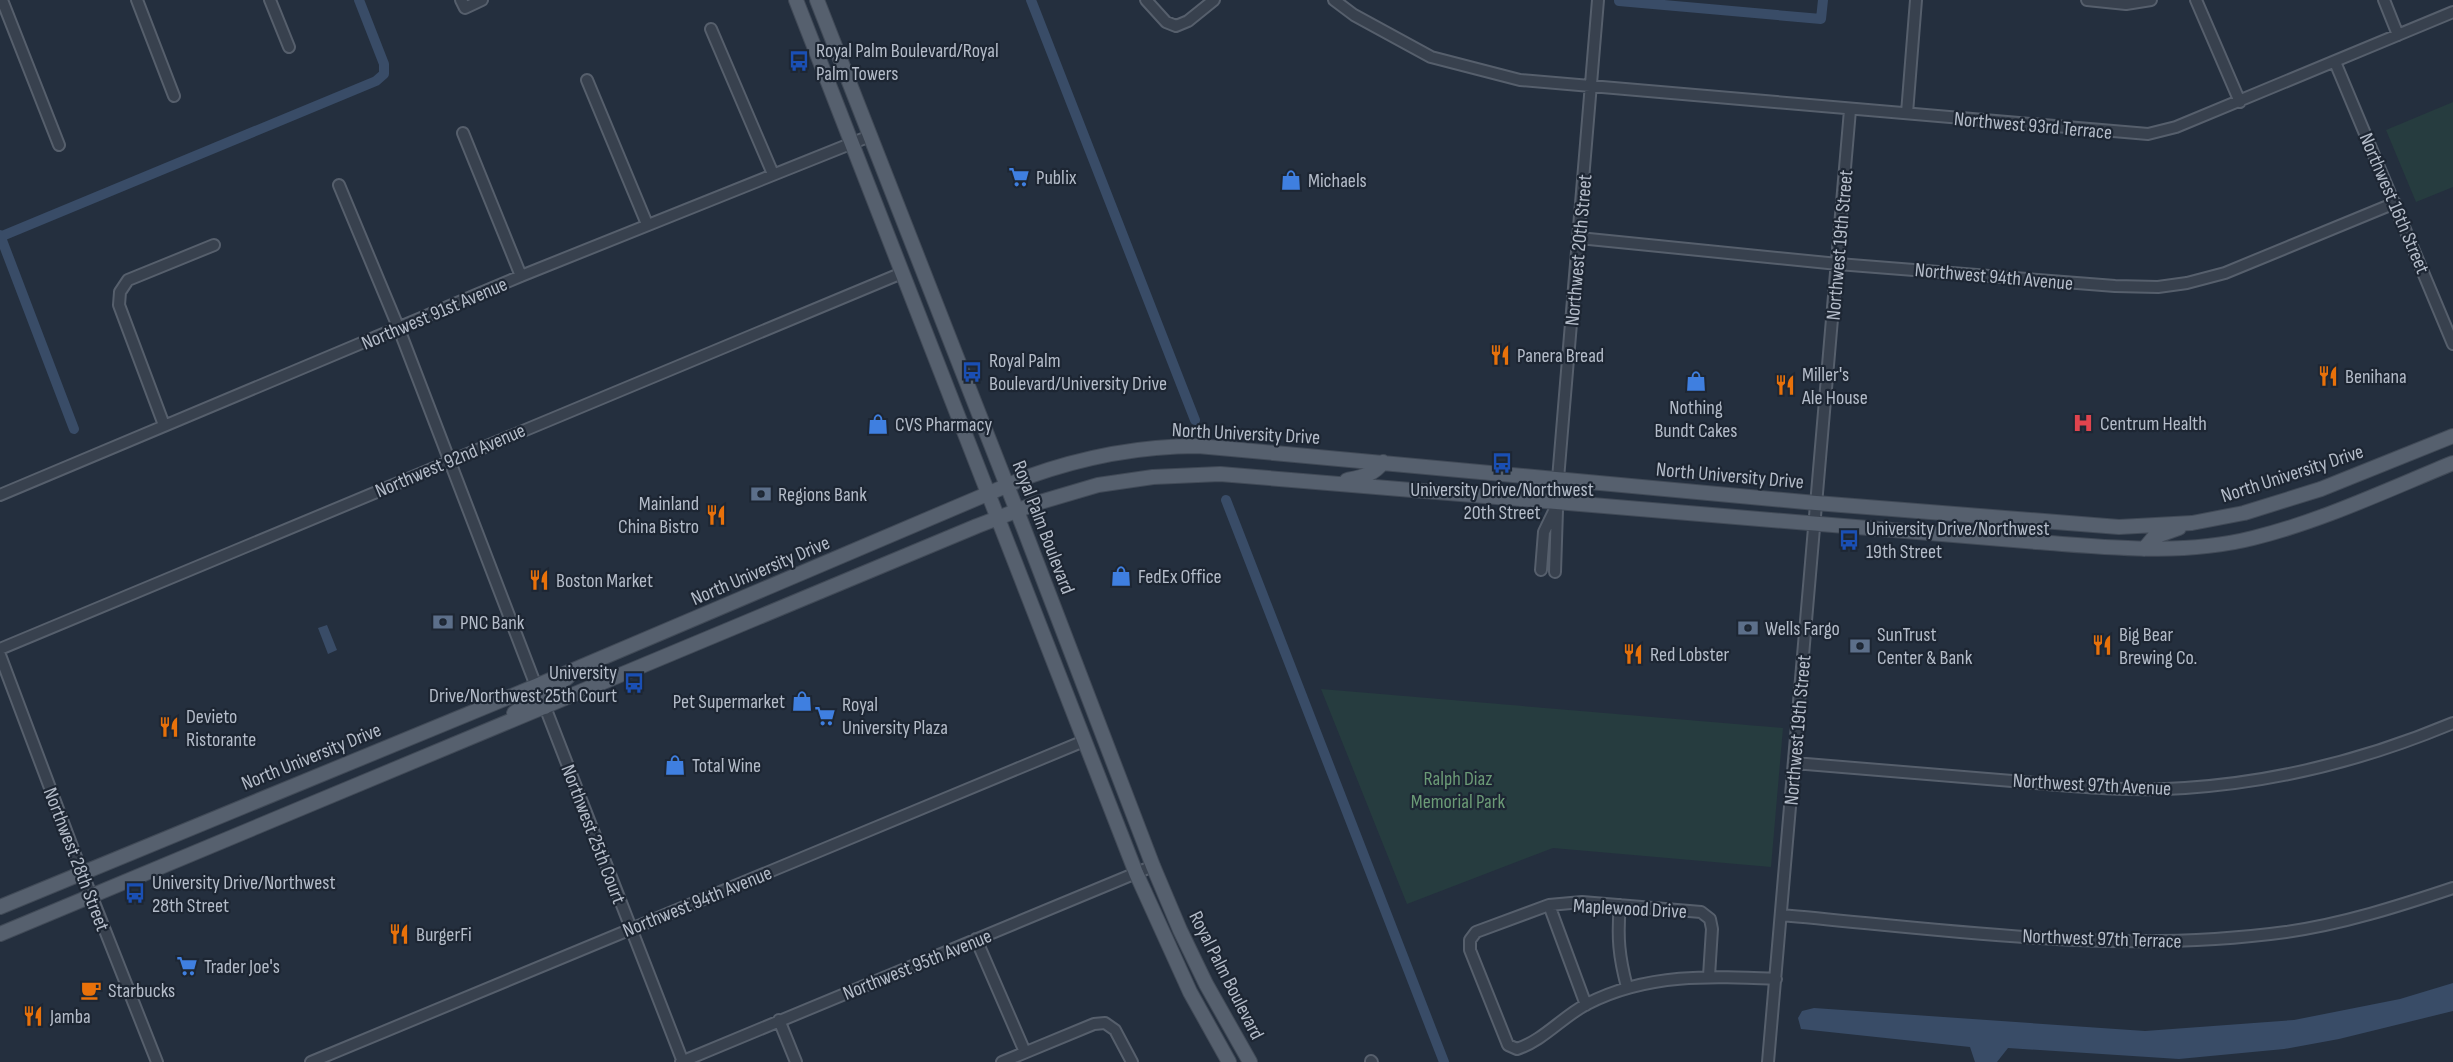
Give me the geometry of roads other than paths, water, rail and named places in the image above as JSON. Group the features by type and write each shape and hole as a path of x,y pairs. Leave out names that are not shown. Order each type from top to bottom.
{"main road":[{"name":"Royal Palm Boulevard","path":"796,0 1136,873 1190,992 1229,1062"},
{"name":"Royal Palm Boulevard","path":"817,0 1153,866 1206,984 1250,1062"},
{"name":"North University Drive","path":"0,907 536,686 987,494 1062,464 1088,458 1141,449 1198,447 2119,527 2192,523 2244,513 2321,489 2453,436"},
{"path":"2429,473 2453,458"},
{"path":"1334,483 1369,475 1378,470 1383,462"},
{"name":"North University Drive","path":"0,934 997,519 1098,485 1153,477 1220,474 2144,549 2188,548 2252,539 2327,515 2453,463"},
{"path":"2144,549 2154,537 2192,523"},
{"path":"2082,545 2127,539 2137,534 2145,525"},
{"path":"545,706 545,698 549,692 586,664"},
{"path":"487,731 528,705 536,686"},
{"path":"1063,689 1070,691 1096,716"}],"street":[{"path":"2,0 59,146"},
{"path":"137,0 174,96"},
{"path":"270,0 289,47"},
{"path":"461,0 465,8 482,0"},
{"path":"1146,0 1166,22 1176,26 1188,21 1214,0"},
{"name":"Northwest 93rd Terrace","path":"1334,0 1372,26 1431,57 1520,80 2148,134 2176,127 2240,102 2453,12"},
{"name":"Northwest 20th Street","path":"1555,572 1558,479 1598,0"},
{"path":"1907,113 1916,0"},
{"path":"2086,0 2126,4 2151,0"},
{"path":"2196,0 2240,102"},
{"path":"2384,0 2398,35"},
{"path":"711,29 773,174"},
{"name":"Northwest 16th Street","path":"2335,62 2453,344"},
{"path":"587,80 646,224"},
{"name":"Northwest 19th Street","path":"1768,1062 1850,110"},
{"path":"463,133 521,276"},
{"name":"Northwest 91st Avenue","path":"0,495 646,224 870,136"},
{"path":"339,185 399,329 536,686"},
{"name":"Northwest 94th Avenue","path":"1579,238 1838,264 2115,286 2158,287 2187,283 2225,273 2395,203"},
{"path":"164,425 119,305 120,292 128,280 214,245"},
{"name":"Northwest 92nd Avenue","path":"0,649 902,273"},
{"name":"Northwest 20th Street","path":"1541,570 1544,532 1558,501"},
{"name":"Northwest 28th Street","path":"0,655 157,1062"},
{"name":"Northwest 25th Court","path":"545,706 682,1062"},
{"name":"Northwest 97th Avenue","path":"1794,763 2100,789 2183,788 2264,779 2341,762 2414,739 2453,723"},
{"name":"Northwest 94th Avenue","path":"311,1062 1084,741"},
{"name":"Northwest 95th Avenue","path":"682,1062 1153,866"},
{"name":"Northwest 97th Terrace","path":"1781,915 2114,943 2202,941 2288,932 2384,911 2453,888"},
{"name":"Maplewood Drive","path":"1708,976 1713,929 1710,919 1701,912 1582,902 1549,905 1476,932 1470,940 1470,950 1508,1045 1517,1049 1530,1044 1586,1005 1628,987 1666,979 1708,976 1776,979"},
{"path":"1549,905 1586,1005"},
{"path":"1620,905 1617,933 1619,955 1628,987"},
{"path":"976,939 1026,1052"},
{"path":"779,1020 796,1062"},
{"path":"1002,1062 1094,1024 1105,1023 1115,1030 1132,1062"}],"water":[{"path":"327,625 337,650 328,654 318,628"},
{"path":"2453,983 2453,1011 2339,1039 2284,1049 2179,1059 2008,1048 1997,1062 1975,1062 1970,1047 1801,1029 1798,1018 1802,1011 1814,1008 2145,1031 2294,1020 2400,999"}],"waterway":[{"path":"0,237 376,81 384,74 384,64 359,0"},
{"path":"1031,0 1195,420"},
{"path":"1619,1 1821,19 1823,0"},
{"path":"0,235 74,429"},
{"path":"1226,500 1444,1062"}],"place":[{"name":"Royal Palm Boulevard/Royal Palm Towers","path":"799,61"},
{"name":"Publix","path":"1019,177"},
{"name":"Michaels","path":"1291,180"},
{"name":"Panera Bread","path":"1500,355"},
{"name":"Royal Palm Boulevard/University Drive","path":"972,372"},
{"name":"Benihana","path":"2328,376"},
{"name":"Nothing Bundt Cakes","path":"1696,381"},
{"name":"Miller's Ale House","path":"1785,385"},
{"name":"Centrum Health","path":"2083,423"},
{"name":"CVS Pharmacy","path":"878,424"},
{"name":"University Drive/Northwest 20th Street","path":"1502,463"},
{"name":"Regions Bank","path":"761,494"},
{"name":"Mainland China Bistro","path":"716,515"},
{"name":"University Drive/Northwest 19th Street","path":"1849,540"},
{"name":"FedEx Office","path":"1121,576"},
{"name":"Boston Market","path":"539,580"},
{"name":"PNC Bank","path":"443,622"},
{"name":"Wells Fargo","path":"1748,628"},
{"name":"Big Bear Brewing Co.","path":"2102,645"},
{"name":"SunTrust Center & Bank","path":"1860,646"},
{"name":"Red Lobster","path":"1633,654"},
{"name":"University Drive/Northwest 25th Court","path":"634,683"},
{"name":"Pet Supermarket","path":"802,701"},
{"name":"Royal University Plaza","path":"825,716"},
{"name":"Devieto Ristorante","path":"169,727"},
{"name":"Total Wine","path":"675,765"},
{"name":"University Drive/Northwest 28th Street","path":"135,893"},
{"name":"BurgerFi","path":"399,934"},
{"name":"Trader Joe's","path":"187,966"},
{"name":"Starbucks","path":"91,990"},
{"name":"Jamba","path":"33,1016"}],"park label":[{"name":"Ralph Diaz Memorial Park","path":"1458,790"}]}
